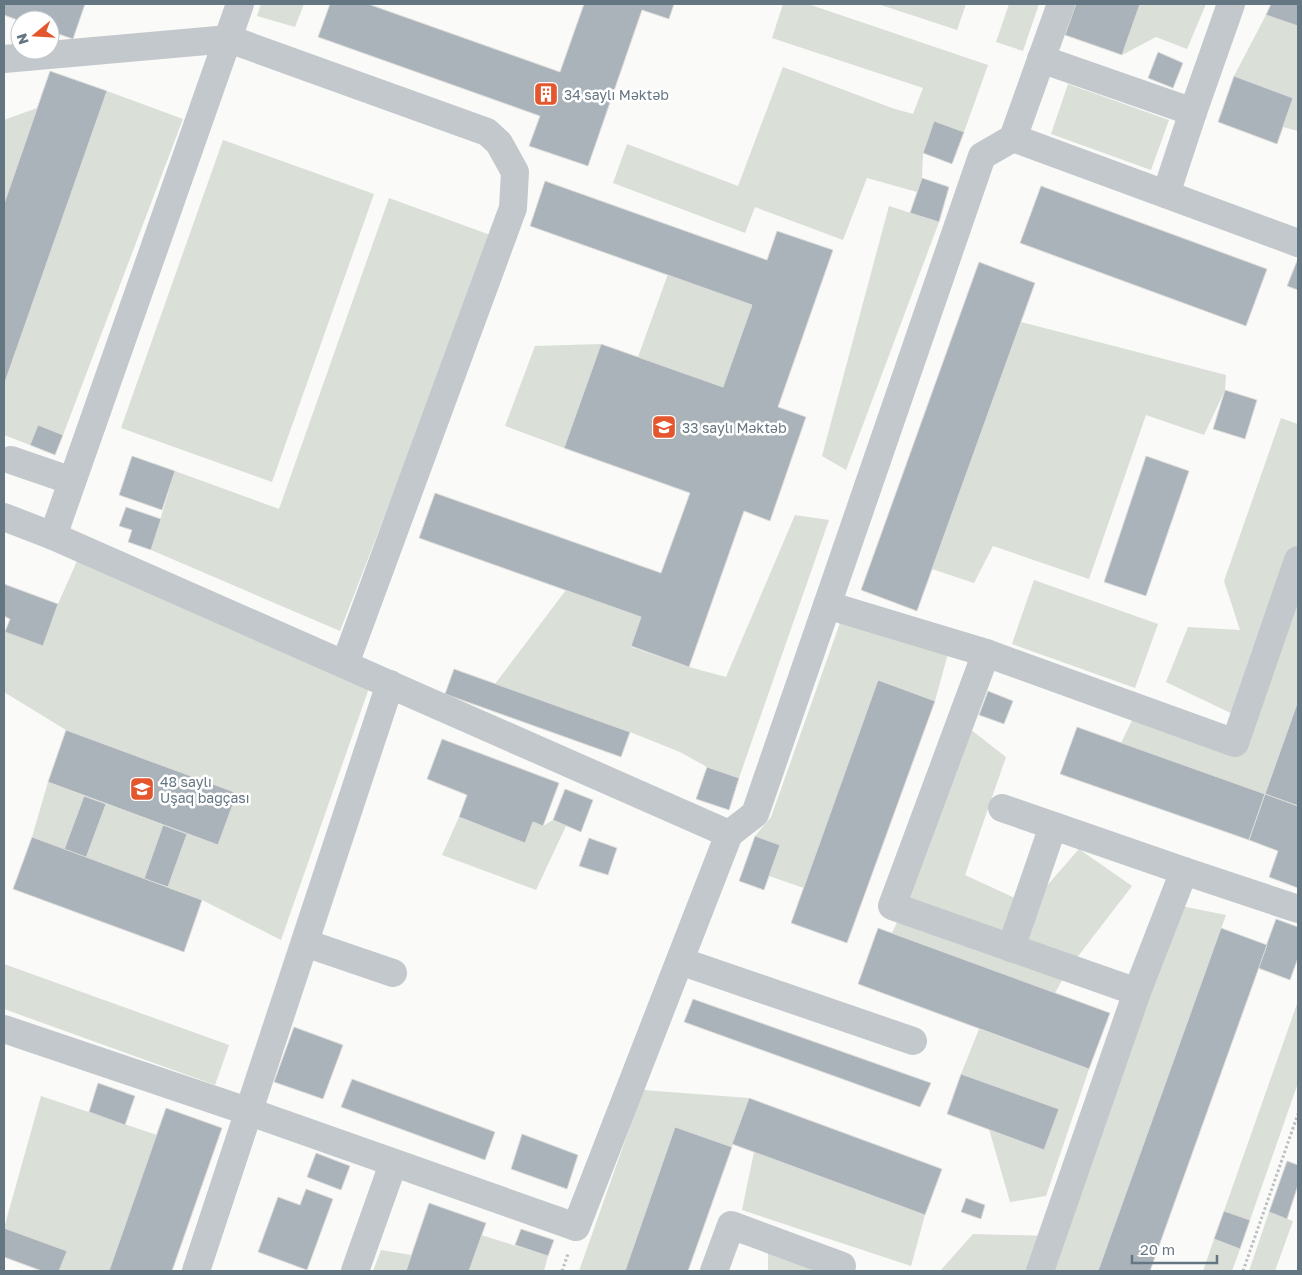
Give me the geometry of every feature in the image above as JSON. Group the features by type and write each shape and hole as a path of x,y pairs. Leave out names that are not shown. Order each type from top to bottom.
{"lane":[{"path":"53,536 240,4"},
{"path":"4,1029 250,1112 576,1228 729,834 755,814 982,156 1013,138 1061,4"},
{"path":"1166,194 1231,4"},
{"path":"4,59 229,39 487,132 499,143 515,172 513,208 345,664"},
{"path":"1041,59 1193,112"},
{"path":"1013,138 1298,243"},
{"path":"6,465 72,481"},
{"path":"4,517 53,536 729,834"},
{"path":"827,605 986,652 1235,743 1298,560"},
{"path":"986,652 892,906 1137,992"},
{"path":"196,1271 390,684"},
{"path":"1002,808 1298,909"},
{"path":"1011,948 1053,826"},
{"path":"1040,1271 1137,992 1184,871"},
{"path":"305,943 393,973"},
{"path":"680,961 913,1042"},
{"path":"355,1271 393,1164"},
{"path":"714,1271 731,1225 847,1269"}],"path":[{"path":"1243,1271 1298,1114"}],"shaded area":[{"path":"261,4 304,4 295,27 257,16"},
{"path":"783,4 808,4 988,65 964,132 934,121 923,153 922,178 917,192 867,178 843,240 755,207 745,233 613,183 627,144 738,186 783,67 913,114 923,88 772,38"},
{"path":"878,4 966,4 957,30"},
{"path":"1009,4 1039,4 1023,51 996,42"},
{"path":"1140,4 1206,4 1187,49 1156,37 1122,55"},
{"path":"1266,15 1298,26 1298,131 1283,127 1293,98 1234,76"},
{"path":"1068,84 1169,120 1151,170 1051,134"},
{"path":"107,91 183,119 63,435 38,425 30,445 4,435 4,385"},
{"path":"37,108 4,204 4,120"},
{"path":"223,140 374,194 272,482 121,428"},
{"path":"389,198 493,236 340,631 151,550 175,471 279,509"},
{"path":"889,206 939,222 846,470 822,456"},
{"path":"668,274 752,305 723,387 638,357"},
{"path":"1021,322 1226,375 1225,390 1204,435 1146,415 1089,579 993,546 974,583 932,569"},
{"path":"601,344 564,448 505,426 535,346"},
{"path":"1281,418 1298,424 1298,560 1243,719 1166,682 1188,627 1240,630 1224,581"},
{"path":"795,515 829,520 739,778 707,767 680,752 630,732 495,684 566,590 641,617 631,647 689,667 726,677"},
{"path":"77,561 369,688 281,940 202,900 168,887 187,834 218,845 237,793 66,730 4,692 5,632 58,604"},
{"path":"1034,580 1158,624 1135,688 1012,644"},
{"path":"1298,596 1298,701 1265,794 1121,743 1138,708 1235,743"},
{"path":"840,623 949,650 935,701 879,680 804,888 769,876 780,845 755,836 771,817"},
{"path":"961,722 1006,757 965,875 1030,905 1079,849 1132,886 1069,968 1055,993 892,933 903,910"},
{"path":"48,782 84,796 64,850 32,837"},
{"path":"106,804 163,825 144,879 86,858"},
{"path":"459,817 525,842 533,822 543,826 553,820 566,826 536,890 442,855"},
{"path":"1171,904 1226,915 1098,1271 940,1271 973,1234 1052,1236"},
{"path":"4,964 229,1045 215,1085 4,1009"},
{"path":"1298,1001 1298,1083 1250,1220 1224,1211"},
{"path":"979,1029 1089,1069 1046,1196 1010,1202 989,1129 1058,1109 961,1074"},
{"path":"643,1090 749,1098 732,1147 675,1127 625,1271 579,1271"},
{"path":"41,1096 157,1135 109,1271 59,1271 67,1251 4,1228"},
{"path":"754,1152 925,1215 911,1266 742,1210"},
{"path":"1269,1212 1293,1221 1275,1271 1249,1271"},
{"path":"481,1235 548,1256 544,1271 469,1271"},
{"path":"768,1238 824,1271 768,1271"},
{"path":"1214,1239 1240,1249 1232,1271 1203,1271"},
{"path":"381,1250 411,1255 406,1271 373,1271"}],"building":[{"path":"4,4 85,4 73,39 60,34 60,10 10,10 10,17 4,15"},
{"name":"34 saylı Məktəb","path":"330,4 368,4 560,72 584,4 674,4 669,19 642,10 588,166 529,146 540,116 318,37"},
{"path":"1076,4 1140,4 1122,55 1065,35"},
{"path":"1271,4 1298,4 1298,26 1266,15"},
{"path":"1158,52 1183,63 1173,88 1148,78"},
{"path":"50,71 107,91 4,385 4,204"},
{"path":"1234,76 1293,98 1277,144 1218,122"},
{"path":"934,121 964,132 952,164 923,153"},
{"path":"922,178 949,187 939,222 910,213"},
{"name":"33 saylı Məktəb","path":"545,181 767,260 777,231 833,250 778,407 806,417 770,521 744,511 689,667 631,646 641,617 419,538 435,493 661,573 690,493 564,448 601,344 723,387 752,305 530,226"},
{"path":"1041,186 1267,269 1246,326 1020,243"},
{"path":"1298,261 1298,290 1287,286"},
{"path":"979,262 1035,283 917,611 861,590"},
{"path":"1225,390 1257,400 1245,439 1213,429"},
{"path":"38,425 63,435 55,455 30,445"},
{"path":"132,456 175,471 162,510 119,495"},
{"path":"1146,456 1189,471 1146,596 1104,582"},
{"path":"126,507 161,519 151,550 128,542 132,530 119,526"},
{"path":"4,584 58,604 43,646 5,632 10,619 4,616"},
{"path":"454,669 630,732 621,757 445,694"},
{"path":"878,680 935,701 847,943 791,923"},
{"path":"988,691 1013,701 1004,724 979,715"},
{"path":"1298,701 1298,806 1265,794"},
{"path":"1077,727 1265,794 1249,840 1060,774"},
{"path":"66,730 237,793 218,845 48,782"},
{"path":"442,739 559,783 543,826 533,822 525,843 459,817 467,795 427,779"},
{"path":"707,767 739,778 729,810 696,799"},
{"path":"565,789 593,800 581,832 553,820"},
{"path":"1265,794 1298,806 1298,888 1269,877 1278,851 1249,840"},
{"path":"84,796 106,804 86,858 64,850"},
{"path":"163,825 187,834 168,887 144,879"},
{"path":"755,836 780,845 764,890 739,881"},
{"path":"32,837 202,900 184,952 13,889"},
{"path":"589,838 617,848 608,875 579,866"},
{"path":"1276,919 1298,927 1298,958 1290,980 1258,968"},
{"path":"878,928 1110,1013 1089,1069 858,984"},
{"path":"1221,928 1267,945 1150,1271 1098,1271"},
{"path":"693,999 931,1083 920,1107 684,1022"},
{"path":"294,1027 343,1045 323,1099 274,1082"},
{"path":"961,1074 1059,1109 1044,1150 947,1114"},
{"path":"352,1079 495,1132 485,1160 341,1107"},
{"path":"98,1083 135,1096 125,1125 89,1112"},
{"path":"749,1098 942,1169 925,1215 732,1144"},
{"path":"166,1108 222,1128 172,1271 109,1271"},
{"path":"675,1127 732,1147 688,1271 625,1271"},
{"path":"522,1134 578,1155 567,1189 511,1169"},
{"path":"316,1153 350,1166 341,1190 307,1177"},
{"path":"1287,1161 1298,1165 1298,1185 1287,1219 1269,1212"},
{"path":"306,1189 333,1199 307,1270 258,1252 278,1197 300,1205"},
{"path":"966,1198 985,1205 981,1219 961,1212"},
{"path":"429,1203 486,1223 469,1271 406,1271"},
{"path":"1224,1211 1250,1220 1240,1249 1214,1239"},
{"path":"4,1228 67,1251 59,1271 42,1271 4,1257"},
{"path":"521,1229 554,1240 548,1256 515,1245"}],"place":[{"name":"34 saylı Məktəb","path":"546,94"},
{"name":"33 saylı Məktəb","path":"664,427"},
{"name":"48 saylı Uşaq bağçası","path":"142,789"}]}
